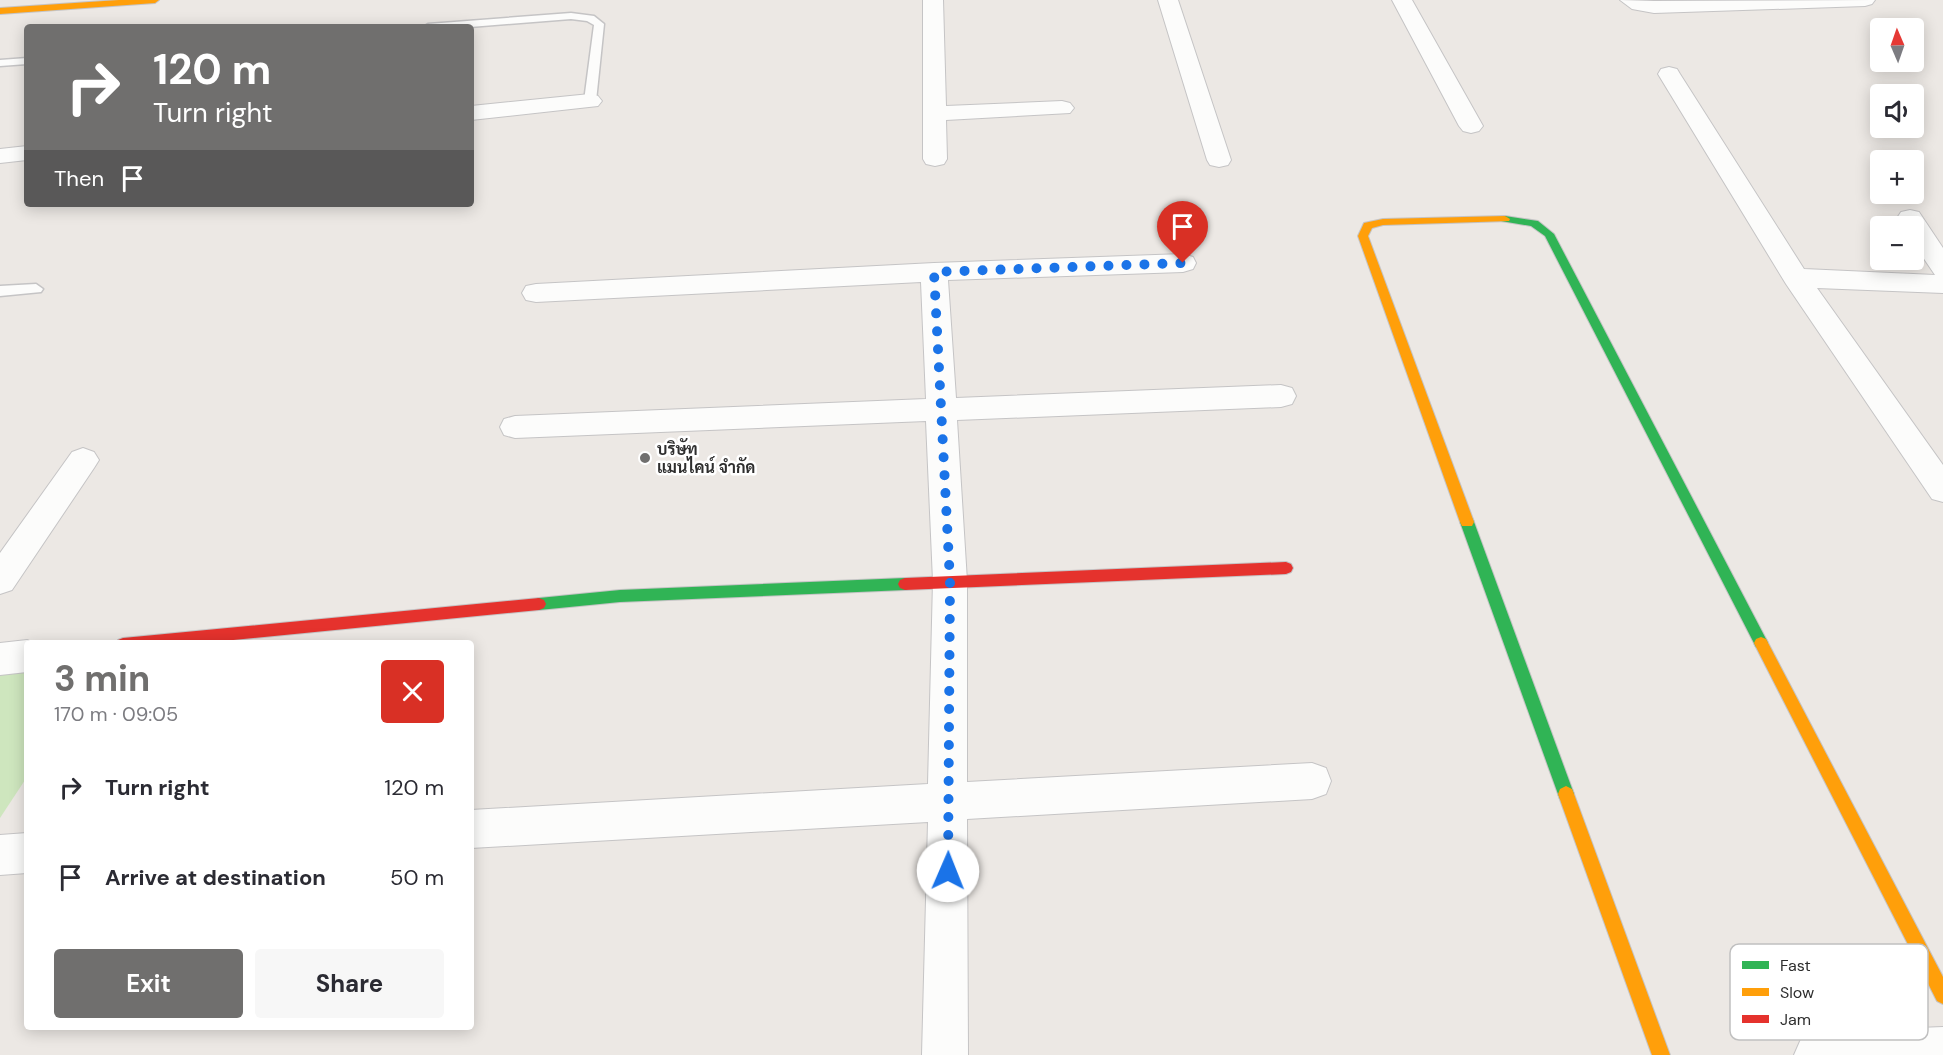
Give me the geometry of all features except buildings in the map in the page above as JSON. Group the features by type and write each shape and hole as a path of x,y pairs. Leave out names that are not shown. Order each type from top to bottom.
{"street":[{"path":"3,14 22,0"},
{"path":"3,14 155,0"},
{"path":"933,0 934,159"},
{"path":"1168,0 1219,160"},
{"path":"1402,0 1471,126"},
{"path":"1630,0 1639,5 1654,8 1865,0"},
{"path":"1669,74 1796,278 1943,490"},
{"path":"474,113 590,101"},
{"path":"934,114 1062,108"},
{"path":"0,156 24,153"},
{"path":"1661,1055 1363,236 1368,225 1383,222 1516,219 1534,223 1548,234 1917,944"},
{"path":"1924,239 1943,268"},
{"path":"536,293 934,272 1183,263"},
{"path":"934,272 950,581 945,1055"},
{"path":"1796,278 1943,284"},
{"path":"515,428 942,408 1281,396"},
{"path":"0,580 83,460"},
{"path":"164,640 620,596 1286,568"},
{"path":"0,659 24,656"},
{"path":"474,829 1312,781"},
{"path":"0,855 24,853"},
{"path":"1928,966 1943,995"},
{"path":"1816,1055 1943,1050"}],"lane":[{"path":"467,24 571,16 590,18 599,24 590,101"},
{"path":"0,63 24,61"},
{"path":"0,291 36,288"}],"green space":[{"path":"24,663 24,782 0,818 0,667"}],"traffic: fast":[{"path":"1505,219 1534,223 1549,234 1761,643"},
{"path":"1467,522 1566,794"},
{"path":"539,604 620,596 905,584"}],"traffic: slow":[{"path":"0,11 155,0"},
{"path":"1467,522 1363,236 1368,225 1383,222 1505,219"},
{"path":"1761,643 1917,944"},
{"path":"1566,794 1661,1055"},
{"path":"1928,966 1943,995"}],"traffic: jam":[{"path":"905,584 1286,568"},
{"path":"165,640 539,604"}],"place":[{"name":"บริษัท แมนไคน์ จำกัด","path":"645,458"}],"route":[{"path":"948,871 950,581 934,272 1183,263"}]}
